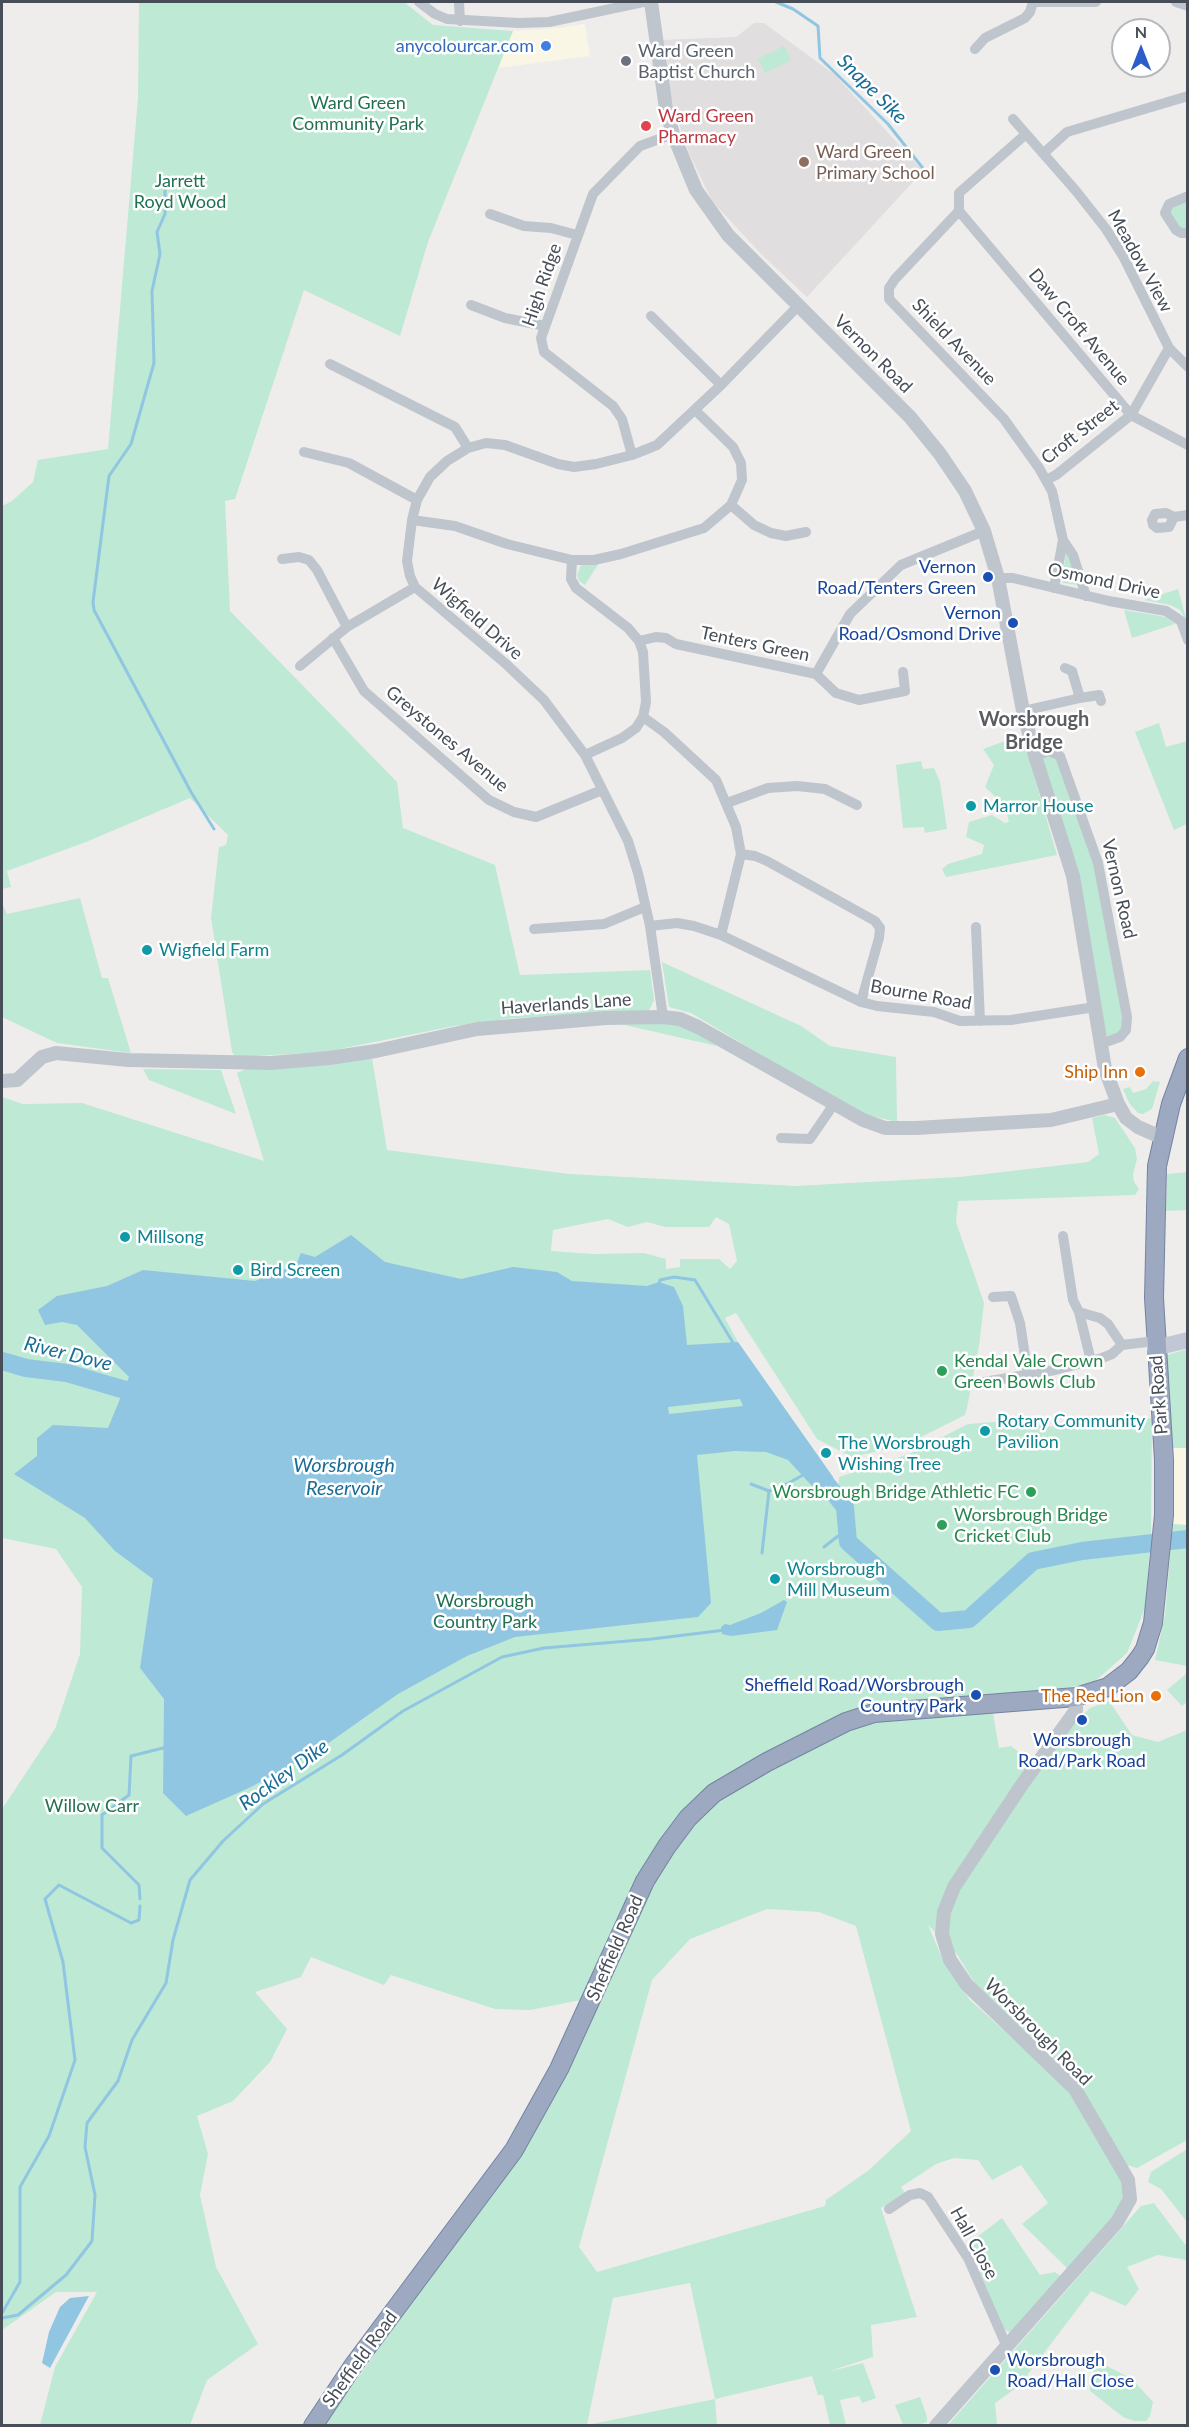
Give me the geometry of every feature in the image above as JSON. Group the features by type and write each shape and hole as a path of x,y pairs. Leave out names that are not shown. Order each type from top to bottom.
{"highway":[{"name":"Park Road","path":"1076,1697 1108,1686 1129,1671 1145,1649 1153,1623 1164,1515 1164,1460 1155,1344 1156,1180 1163,1138 1183,1085 1188,1058"},
{"name":"Sheffield Road","path":"313,2426 353,2366 514,2150 559,2068 645,1881 667,1846 714,1793 767,1762 846,1722 874,1713 1076,1697"}],"main road":[{"path":"1155,1344 1188,1340"}],"street":[{"path":"419,2 435,14 460,21 549,22 643,2"},
{"path":"459,2 460,21"},
{"name":"Vernon Road","path":"651,2 662,88 673,134 696,190 728,235 910,417 940,454 965,491 984,531 998,578 1023,711 1073,876 1105,1069 1118,1104 1126,1118 1138,1127 1163,1138"},
{"path":"975,49 985,38 1025,18 1033,2 1096,2"},
{"path":"1176,2 1188,6"},
{"path":"1044,153 1067,132 1188,96"},
{"name":"Meadow View","path":"1013,119 1106,229 1123,256 1169,348 1188,367"},
{"name":"High Ridge","path":"632,455 622,419 613,406 544,352 541,338 592,194 640,146 673,134"},
{"name":"Shield Avenue","path":"1026,134 959,193 959,211 895,279 889,288 889,299 1004,418 1046,480 1055,503 1064,540 1073,555 1086,596"},
{"path":"1188,196 1169,204 1165,213 1176,230 1188,233"},
{"name":"Daw Croft Avenue","path":"959,211 1131,415 1188,445"},
{"path":"490,214 524,226 551,228 577,235"},
{"path":"471,305 504,318 545,326"},
{"name":"Wigfield Drive","path":"663,1017 650,926 628,841 585,755 544,700 506,664 415,587 406,561 412,520 417,500 429,477 447,461 468,448 486,444 505,445 558,464 574,467 632,455 657,445 799,305"},
{"path":"651,316 721,384"},
{"name":"Croft Street","path":"1046,480 1056,475 1131,415 1169,348"},
{"path":"330,364 455,427 468,448"},
{"path":"412,520 455,526 507,544 572,560 594,560 621,554 704,528 731,505 742,480 741,464 733,447 695,410"},
{"path":"304,452 349,464 417,500"},
{"path":"731,505 754,525 771,533 786,536 806,532"},
{"path":"1174,518 1188,515"},
{"name":"Tenters Green","path":"639,641 648,638 666,638 676,644 816,674 850,614 901,565 984,531"},
{"name":"Shield Avenue","path":"1054,588 1064,540"},
{"path":"282,559 299,557 309,560 317,570 347,627"},
{"path":"572,560 571,579 576,588 628,628 639,641 643,652 646,702 644,717 636,728 622,738 585,755"},
{"name":"Osmond Drive","path":"998,578 1013,578 1086,596 1166,611 1181,621 1188,640"},
{"path":"300,666 347,627 415,587"},
{"name":"Greystones Avenue","path":"333,638 364,691 489,800 514,812 536,817 602,790"},
{"path":"1065,668 1072,671 1080,698"},
{"path":"816,674 836,693 858,700 905,691 903,672"},
{"path":"1023,711 1099,695 1101,701"},
{"path":"644,717 664,732 716,780 736,827 741,854 721,935"},
{"name":"Vernon Road","path":"1035,756 1049,751 1060,756 1098,863 1127,1017 1126,1030 1120,1037 1100,1044"},
{"path":"727,803 768,788 797,786 825,789 857,805"},
{"path":"741,854 767,861 875,921 880,928 879,938 861,1002"},
{"path":"534,928 604,924 645,907"},
{"name":"Bourne Road","path":"650,926 677,923 721,935 861,1002 877,1006 934,1011 960,1021 1011,1020 1095,1007"},
{"path":"976,927 980,1021"},
{"name":"Haverlands Lane","path":"2,1081 17,1080 42,1057 56,1053 128,1060 272,1063 376,1051 454,1033 527,1023 663,1017 680,1019 698,1027 863,1120 885,1128 1051,1120 1118,1104"},
{"path":"781,1138 810,1139 834,1104"},
{"path":"1063,1236 1073,1300 1079,1312 1091,1361"},
{"path":"993,1297 1011,1296 1020,1323 1028,1376"},
{"path":"1079,1312 1100,1318 1108,1324 1122,1345"},
{"path":"984,1382 1028,1376 1091,1361 1112,1354 1122,1345 1155,1344"},
{"name":"Worsbrough Road","path":"936,2426 1117,2222 1130,2199 1130,2185 1075,2089 982,2001 956,1971 945,1946 941,1923 954,1887 1021,1786 1076,1710 1076,1697"},
{"name":"Hall Close","path":"889,2209 910,2195 920,2193 928,2197 968,2258 1007,2347"}],"shaded area":[{"name":"Ward Green Primary School","path":"754,23 764,23 835,75 923,171 807,297 761,254 712,201 689,153 667,89 662,40 736,37"},
{"path":"585,24 590,56 497,68 513,31"},
{"path":"1170,1448 1187,1448 1187,1525 1173,1524"}],"green space":[{"path":"139,2 404,2 433,25 513,31 428,242 400,336 304,290 235,499 225,501 230,611 397,782 403,828 495,865 520,975 650,970 654,1000 649,1011 513,1018 454,1026 325,1052 236,1057 232,1052 211,918 219,847 226,845 228,835 190,798 86,842 7,871 11,887 2,889 2,506 12,501 33,482 38,460 108,449 138,98"},
{"path":"784,46 791,60 765,73 758,59"},
{"path":"1187,196 1187,233 1181,233 1166,208"},
{"path":"1068,553 1078,585 1063,583 1065,554"},
{"path":"599,563 585,585 579,581 577,575 581,565"},
{"path":"1178,589 1187,622 1180,610 1170,605 1144,600"},
{"path":"1124,610 1166,617 1175,624 1132,638"},
{"path":"1159,723 1166,747 1187,741 1187,824 1174,830 1135,732"},
{"path":"1022,735 1057,855 946,877 942,869 948,864 982,854 984,845 966,837 969,822 992,815 1005,823 1009,822 1005,806 985,787 994,765 983,749"},
{"path":"1049,756 1057,759 1094,866 1122,1017 1122,1028 1116,1034 1104,1036 1040,758"},
{"path":"921,761 923,769 934,768 940,782 947,829 925,833 924,827 903,828 896,765"},
{"path":"80,898 102,978 108,978 131,1053 57,1043 2,1017 2,903 7,914"},
{"path":"662,962 801,1026 830,1046 896,1057 897,1122 859,1113 691,1013 669,1007"},
{"path":"616,1023 676,1023 693,1030 717,1046"},
{"name":"Worsbrough Country Park","path":"372,1058 387,1150 569,1174 795,1186 960,1177 1088,1162 1099,1154 1092,1118 1105,1115 1115,1118 1135,1148 1137,1159 1133,1174 1134,1182 1139,1189 1135,1195 958,1201 956,1222 984,1303 979,1346 967,1408 965,1415 905,1445 852,1457 817,1439 736,1313 725,1318 738,1342 833,1477 838,1489 839,1477 909,1454 968,1424 1033,1419 1042,1427 1152,1418 1151,1536 1145,1608 1127,1653 1092,1684 1002,1696 993,1713 999,1748 1011,1746 1031,1762 1090,1708 1109,1701 1132,1735 1158,1742 1187,1730 1187,2140 1137,2168 1127,2165 1074,2077 977,1987 957,1954 928,1925 945,1965 970,2000 1071,2091 1122,2180 1124,2205 1068,2269 1022,2224 1048,2203 1021,2165 992,2180 978,2160 954,2158 936,2164 901,2187 905,2193 881,2208 917,2317 871,2325 873,2357 827,2372 863,2363 876,2398 862,2403 859,2396 840,2400 846,2425 830,2425 823,2395 818,2395 812,2376 715,2399 690,2283 613,2298 587,2425 324,2425 526,2144 606,1986 581,2000 530,2010 495,2009 391,1975 384,1985 311,1957 301,1977 255,1992 287,2029 270,2062 233,2101 197,2116 208,2154 200,2195 216,2267 258,2344 207,2380 190,2425 40,2425 55,2367 97,2292 56,2292 2,2330 2,1809 55,1729 80,1654 82,1587 56,1549 2,1538 2,1097 23,1104 82,1103 264,1161 237,1073 248,1068 293,1068","holes":["716,1217 729,1224 737,1261 730,1269 719,1259 680,1259 680,1267 666,1269 666,1259 644,1253 593,1254 551,1251 553,1230 572,1226 608,1219 628,1227 647,1222 665,1227 709,1227","767,1909 819,1912 856,1926 911,2131 869,2170 826,2200 825,2206 597,2272 579,2247 652,1980 690,1939"]},
{"path":"143,1069 221,1070 236,1114 149,1080"},
{"path":"1153,1081 1160,1082 1152,1109 1143,1114 1138,1113 1129,1103 1123,1089 1130,1087 1133,1093 1146,1089"},
{"path":"1187,1172 1187,1210 1166,1211 1167,1174"},
{"path":"1187,1349 1187,1448 1170,1448 1167,1355"},
{"path":"1173,1524 1187,1525 1187,1666 1155,1660 1165,1615"},
{"path":"1187,1673 1187,1702 1182,1706 1167,1690"},
{"path":"1187,2149 1187,2222 1161,2189 1148,2182 1151,2172"},
{"path":"1154,2203 1187,2247 1187,2260 1158,2255 1127,2267 1139,2289 1126,2306 1091,2291 1019,2386 995,2403 997,2425 948,2425 1141,2206"},
{"path":"1002,2218 1040,2275 1055,2272 1063,2278 1011,2333 1004,2329 979,2270 981,2266 969,2243"},
{"path":"1103,2364 1132,2379 1153,2402 1150,2416 1146,2421 1134,2421 1123,2417 1090,2391 1094,2375 1093,2368"},
{"path":"920,2397 927,2422 918,2425 903,2425 895,2405"},
{"path":"715,2399 717,2425 587,2425"}],"water":[{"name":"Worsbrough Reservoir","path":"351,1235 385,1262 461,1279 513,1267 557,1272 572,1281 647,1286 659,1282 674,1287 683,1306 687,1345 738,1342 833,1477 812,1486 788,1460 766,1452 735,1451 697,1455 711,1603 698,1617 515,1637 467,1656 398,1694 320,1749 251,1787 186,1816 163,1793 164,1699 140,1668 153,1579 115,1551 85,1518 14,1474 37,1456 37,1438 53,1425 108,1428 129,1377 77,1325 62,1322 45,1325 38,1310 57,1296 107,1286 143,1270 255,1281 296,1265 301,1253 315,1257","holes":["740,1399 743,1406 669,1414 668,1407"]},
{"path":"784,1600 787,1602 777,1630 731,1636 722,1634 721,1627 725,1624 730,1625 761,1613"},
{"path":"89,2296 50,2368 42,2363 49,2332 60,2307 70,2298"}],"waterway":[{"name":"Snape Sike","path":"776,2 793,9 818,26 820,58 888,124 929,176"},
{"path":"165,188 165,214 157,232 160,254 152,291 154,363 131,444 109,476 93,602 94,610 191,792 214,829"},
{"path":"659,1284 660,1280 674,1277 695,1280 735,1346"},
{"name":"River Dove","path":"2,1361 26,1368 67,1373 146,1396"},
{"name":"River Dove","path":"809,1462 845,1507 848,1542 938,1622 969,1619 1033,1561 1082,1551 1188,1539"},
{"path":"762,1553 769,1491 805,1474"},
{"path":"751,1484 769,1491"},
{"path":"824,1547 838,1536 848,1542"},
{"name":"Rockley Dike","path":"2,2318 18,2315 66,2275 92,2241 95,2195 85,2147 87,2123 118,2081 132,2040 166,1983 173,1940 190,1880 223,1841 263,1804 342,1755 403,1711 502,1657 544,1648 725,1630"},
{"name":"Rockley Dike","path":"140,1899 139,1885 102,1848 102,1815 129,1795 131,1756 167,1747"},
{"name":"Rockley Dike","path":"2,2313 20,2282 20,2187 49,2136 75,2060 63,1962 45,1899 59,1885 131,1923 139,1920 140,1906"}],"place":[{"name":"anycolourcar.com","path":"546,46"},
{"name":"Ward Green Baptist Church","path":"626,61"},
{"name":"Ward Green Pharmacy","path":"646,126"},
{"name":"Ward Green Primary School","path":"804,162"},
{"name":"Vernon Road/Tenters Green","path":"988,577"},
{"name":"Vernon Road/Osmond Drive","path":"1013,623"},
{"name":"Marror House","path":"971,806"},
{"name":"Wigfield Farm","path":"147,950"},
{"name":"Ship Inn","path":"1140,1072"},
{"name":"Millsong","path":"125,1237"},
{"name":"Bird Screen","path":"238,1270"},
{"name":"Kendal Vale Crown Green Bowls Club","path":"942,1371"},
{"name":"Rotary Community Pavilion","path":"985,1431"},
{"name":"The Worsbrough Wishing Tree","path":"826,1453"},
{"name":"Worsbrough Bridge Athletic FC","path":"1031,1492"},
{"name":"Worsbrough Bridge Cricket Club","path":"942,1525"},
{"name":"Worsbrough Mill Museum","path":"775,1579"},
{"name":"Sheffield Road/Worsbrough Country Park","path":"976,1695"},
{"name":"The Red Lion","path":"1156,1696"},
{"name":"Worsbrough Road/Park Road","path":"1082,1720"},
{"name":"Worsbrough Road/Hall Close","path":"995,2370"}],"district":[{"name":"Worsbrough Bridge","path":"1034,732"}],"park label":[{"name":"Ward Green Community Park","path":"358,113"},
{"name":"Jarrett Royd Wood","path":"180,192"},
{"name":"Willow Carr","path":"92,1806"}]}
